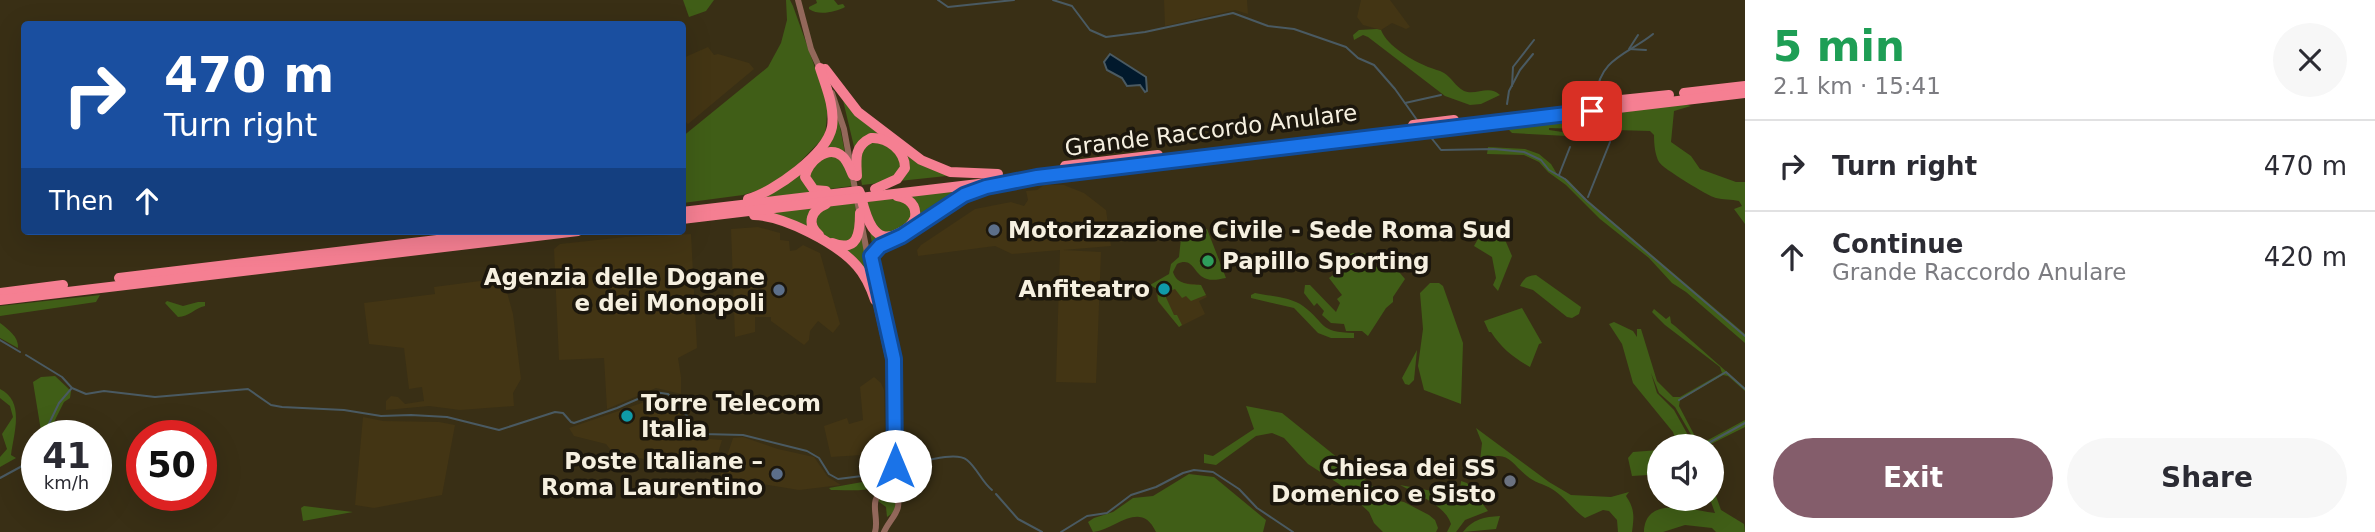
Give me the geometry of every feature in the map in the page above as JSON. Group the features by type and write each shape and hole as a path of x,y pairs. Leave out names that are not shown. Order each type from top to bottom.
{"highway":[{"path":"822,69 858,113 921,160 950,172 998,174"},
{"path":"721,207 755,198 773,189 825,144 831,130 832,116 822,69"},
{"path":"1718,93 1745,84"},
{"path":"1718,93 1745,94"},
{"name":"Grande Raccordo Anulare","path":"869,193 1037,177 1718,93"},
{"name":"Grande Raccordo Anulare","path":"686,218 998,174 1410,129"},
{"path":"855,176 861,144 872,138 887,142 901,153 905,168 897,179 869,193"},
{"path":"847,196 814,190 807,181 806,171 822,155 833,152 845,159 855,176"},
{"path":"871,256 880,246 902,236 964,195 986,187 1037,177"},
{"path":"869,193 899,196 908,200 915,210 913,223 893,236 878,235 871,226 869,193"},
{"path":"847,196 816,209 811,221 815,231 832,243 849,245 859,234 860,213"},
{"name":"Grande Raccordo Anulare","path":"686,211 847,196"},
{"path":"711,215 764,215 791,224 855,263 867,280 875,300"},
{"path":"0,293 479,235"},
{"path":"0,300 544,235"}],"main road":[{"path":"800,0 822,69 843,110 875,300 890,366 892,468 895,493 899,500 897,511 884,532"},
{"path":"855,176 869,193 871,256 894,359 892,468 886,490"},
{"path":"875,532 876,516 873,508 876,498 880,492 886,490 895,493"},
{"path":"876,516 882,520 890,520"}],"shaded area":[{"path":"1164,0 1247,0 1248,14 1235,10 1165,26"},
{"path":"1361,0 1390,0 1410,27 1406,29 1392,23 1381,30 1363,25 1357,17"},
{"path":"708,47 714,55 749,63 754,69 688,124 686,57"},
{"name":"Motorizzazione Civile - Sede Roma Sud","path":"1044,185 1064,185 1084,193 1106,210 1111,246 1063,250 1101,252 1096,383 1056,382 1060,250 1012,254 995,246 918,256 917,250 921,245 975,209 1011,202 1024,206 1028,200 1026,191 1037,190"},
{"name":"Agenzia delle Dogane e dei Monopoli","path":"758,227 780,233 780,240 789,241 790,251 803,245 820,253 840,324 833,333 818,321 804,345 771,321 771,317 755,317 755,332 735,337 731,229"},
{"path":"691,234 697,348 678,358 681,394 656,388 607,409 604,358 559,360 554,249 560,244"},
{"path":"503,278 513,314 521,379 513,393 514,406 460,410 429,406 386,410 386,401 391,396 398,397 405,404 424,401 422,387 409,389 404,348 369,344 364,303 435,294 434,287"},
{"path":"1170,281 1201,285 1207,297 1199,301 1205,314 1179,327 1158,302 1156,295 1157,290"},
{"path":"874,377 884,390 885,432 880,445 883,452 867,456 831,457 824,426 847,418 849,424 863,420 860,387"},
{"path":"659,397 667,398 700,438 722,440 712,473 623,457 624,453 614,454 606,444 574,436 569,428"},
{"path":"363,417 383,421 439,422 455,425 442,495 374,508 355,505"},
{"path":"743,437 814,457 828,477 841,485 799,490 720,477 733,438"},
{"path":"910,437 911,463 898,464 898,438"}],"green space":[{"path":"683,0 714,0 706,11 689,17"},
{"path":"786,0 790,0 828,104 825,136 798,164 769,187 743,195 686,203 686,134 768,67 781,43 787,20"},
{"path":"816,0 834,0 845,7 832,12 817,12 809,9 817,3"},
{"path":"1377,29 1401,52 1444,73 1464,91 1491,90 1500,95 1481,104 1470,105 1445,96 1368,37 1363,35 1354,40 1353,35 1359,30"},
{"path":"842,96 918,160 956,175 899,181 907,166 883,138 855,151"},
{"path":"1684,104 1691,106 1674,111 1671,142 1691,156 1700,169 1736,182 1745,182 1745,224 1734,209 1742,206 1739,201 1711,196 1662,165 1657,156 1654,135 1650,131 1549,128 1576,134 1576,139 1567,136 1512,133 1508,129 1510,125"},
{"path":"838,117 846,158 839,152 807,166 814,192 760,198 781,185 833,128"},
{"path":"873,139 898,151 903,168 889,182 862,185 857,156"},
{"path":"1488,147 1525,149 1539,154 1551,164 1557,174 1568,180 1586,199 1745,334 1745,343 1672,283 1649,258 1600,219 1539,162 1524,155 1487,154"},
{"path":"828,153 847,164 852,186 822,190 812,187 809,168"},
{"path":"971,189 873,249 869,227 880,237 915,223 905,196"},
{"path":"900,197 915,214 895,235 877,232 865,202"},
{"path":"855,203 858,231 847,244 824,237 813,220 825,206"},
{"path":"817,207 810,223 838,247 861,232 870,281 859,266 768,213"},
{"path":"1207,229 1226,278 1207,279 1187,262 1177,264 1173,272 1177,279 1184,283 1201,285 1206,295 1191,301 1186,296 1182,298 1175,289 1164,293 1182,325 1179,327 1158,301 1157,289 1150,285 1169,274 1171,264 1179,257 1181,238"},
{"path":"1483,230 1498,237 1503,235 1512,256 1498,291 1493,285 1496,278 1492,257 1474,246"},
{"path":"1353,253 1370,254 1383,259 1405,279 1393,297 1393,302 1368,336 1362,331 1346,331 1344,324 1331,323 1322,315 1324,311 1317,303 1314,306 1304,293 1305,285 1310,285 1336,312 1340,303 1337,299 1342,295 1329,278 1349,266 1363,263 1383,272 1388,271 1382,263 1361,257 1331,266 1342,257"},
{"path":"1536,275 1581,307 1579,314 1572,318 1567,317 1533,290 1520,286 1526,278"},
{"path":"1430,283 1443,286 1463,343 1461,404 1424,390 1418,366 1423,329 1420,293"},
{"path":"1255,293 1298,303 1328,329 1354,333 1354,338 1331,338 1318,333 1294,308 1251,298"},
{"path":"100,295 96,302 0,316 0,306"},
{"path":"167,301 183,306 205,302 205,306 178,317 165,303"},
{"path":"1522,308 1542,343 1539,344 1530,367 1504,348 1489,332 1484,321"},
{"path":"1654,309 1666,319 1670,316 1671,323 1745,388 1745,391 1728,376 1723,375 1680,400 1679,406 1694,434 1691,434 1675,407 1659,393 1651,373 1657,393 1674,410 1687,434 1674,434 1633,383 1622,344 1609,324 1614,322 1633,331 1637,337 1637,329 1641,329 1657,381 1673,397 1680,397 1722,373 1720,367 1652,312"},
{"path":"0,323 15,337 18,348 0,338"},
{"path":"1417,350 1414,380 1409,385 1405,384 1402,378"},
{"path":"55,376 71,391 70,398 64,402 55,420 39,420 33,382 41,377"},
{"path":"0,389 8,394 15,409 11,455 16,458 0,467 0,457 7,449 2,434 13,417 10,406 0,398"},
{"path":"1246,406 1282,413 1384,498 1404,502 1429,515 1435,520 1438,528 1436,532 1383,532 1374,523 1369,512 1339,484 1308,464 1284,438 1272,433 1256,436 1216,465 1204,463 1204,454 1213,456 1254,429"},
{"path":"1745,420 1745,427 1724,438 1724,434 1719,434"},
{"path":"1476,428 1571,495 1611,497 1629,492 1626,496 1633,513 1632,532 1618,532 1617,520 1609,511 1603,510 1585,518 1557,492 1529,478 1507,458 1496,456 1480,461 1482,443"},
{"path":"1647,451 1647,475 1632,476 1628,458 1633,452"},
{"path":"1189,474 1214,477 1266,520 1263,532 1156,532 1150,522 1136,517 1093,532 1088,522 1094,518 1113,512 1133,498 1153,496"},
{"path":"886,475 881,482 869,489 829,488 879,479"},
{"path":"1461,481 1467,483 1488,511 1465,520 1456,532 1447,532 1451,524 1437,506 1400,485 1459,496"},
{"path":"887,493 893,496 896,503 894,512 887,517 886,507 878,501"},
{"path":"304,506 353,512 303,521 301,508"},
{"path":"1656,511 1715,513 1714,511 1723,511 1744,524 1745,532 1716,532 1712,528 1685,525 1663,532 1644,532 1646,520"},
{"path":"1500,516 1496,529 1463,532 1479,520"}],"water":[{"path":"1110,54 1146,77 1147,91 1140,85 1127,86 1122,78 1107,70 1104,62"}],"waterway":[{"path":"938,0 948,7 1014,0"},
{"path":"1053,0 1072,6 1090,30 1106,37 1145,32 1233,13 1268,26 1294,29 1346,47 1358,58 1374,65 1417,120"},
{"path":"1597,95 1599,83 1609,65 1653,34"},
{"path":"1638,35 1629,49 1646,50"},
{"path":"1512,86 1513,67 1534,40"},
{"path":"1507,104 1509,91 1520,70 1533,54"},
{"path":"1405,103 1441,95"},
{"path":"1429,135 1441,150 1494,149 1524,152 1541,160 1549,170 1565,179 1587,201 1745,336"},
{"path":"1588,197 1610,142"},
{"path":"1559,175 1570,147"},
{"path":"0,340 20,352"},
{"path":"26,355 62,377 72,388 86,394 104,391 155,397 248,389 271,405 282,407 344,410 381,416 447,417 499,430 555,412 563,413 574,423 654,392 668,394 703,434 743,435 807,451 819,458 829,474 838,479 862,476 888,468"},
{"path":"1679,400 1726,372 1745,389"},
{"path":"51,420 59,403 71,389"},
{"path":"1724,434 1745,423"},
{"path":"897,467 944,457 961,457 971,463 992,490"},
{"path":"0,478 21,467"},
{"path":"1061,532 1087,516 1107,513 1131,495 1194,470 1213,472 1239,489 1257,508 1293,532"},
{"path":"996,494 1018,519 1042,532"}],"place":[{"name":"Motorizzazione Civile - Sede Roma Sud","path":"994,230"},
{"name":"Papillo Sporting","path":"1208,261"},
{"name":"Anfiteatro","path":"1164,289"},
{"name":"Agenzia delle Dogane e dei Monopoli","path":"779,290"},
{"name":"Torre Telecom Italia","path":"627,416"},
{"name":"Poste Italiane – Roma Laurentino","path":"777,474"},
{"name":"Chiesa dei SS Domenico e Sisto","path":"1510,481"}],"route":[{"path":"895,466 894,359 871,256 880,246 904,235 955,200 986,187 1037,177 1592,111"}]}
